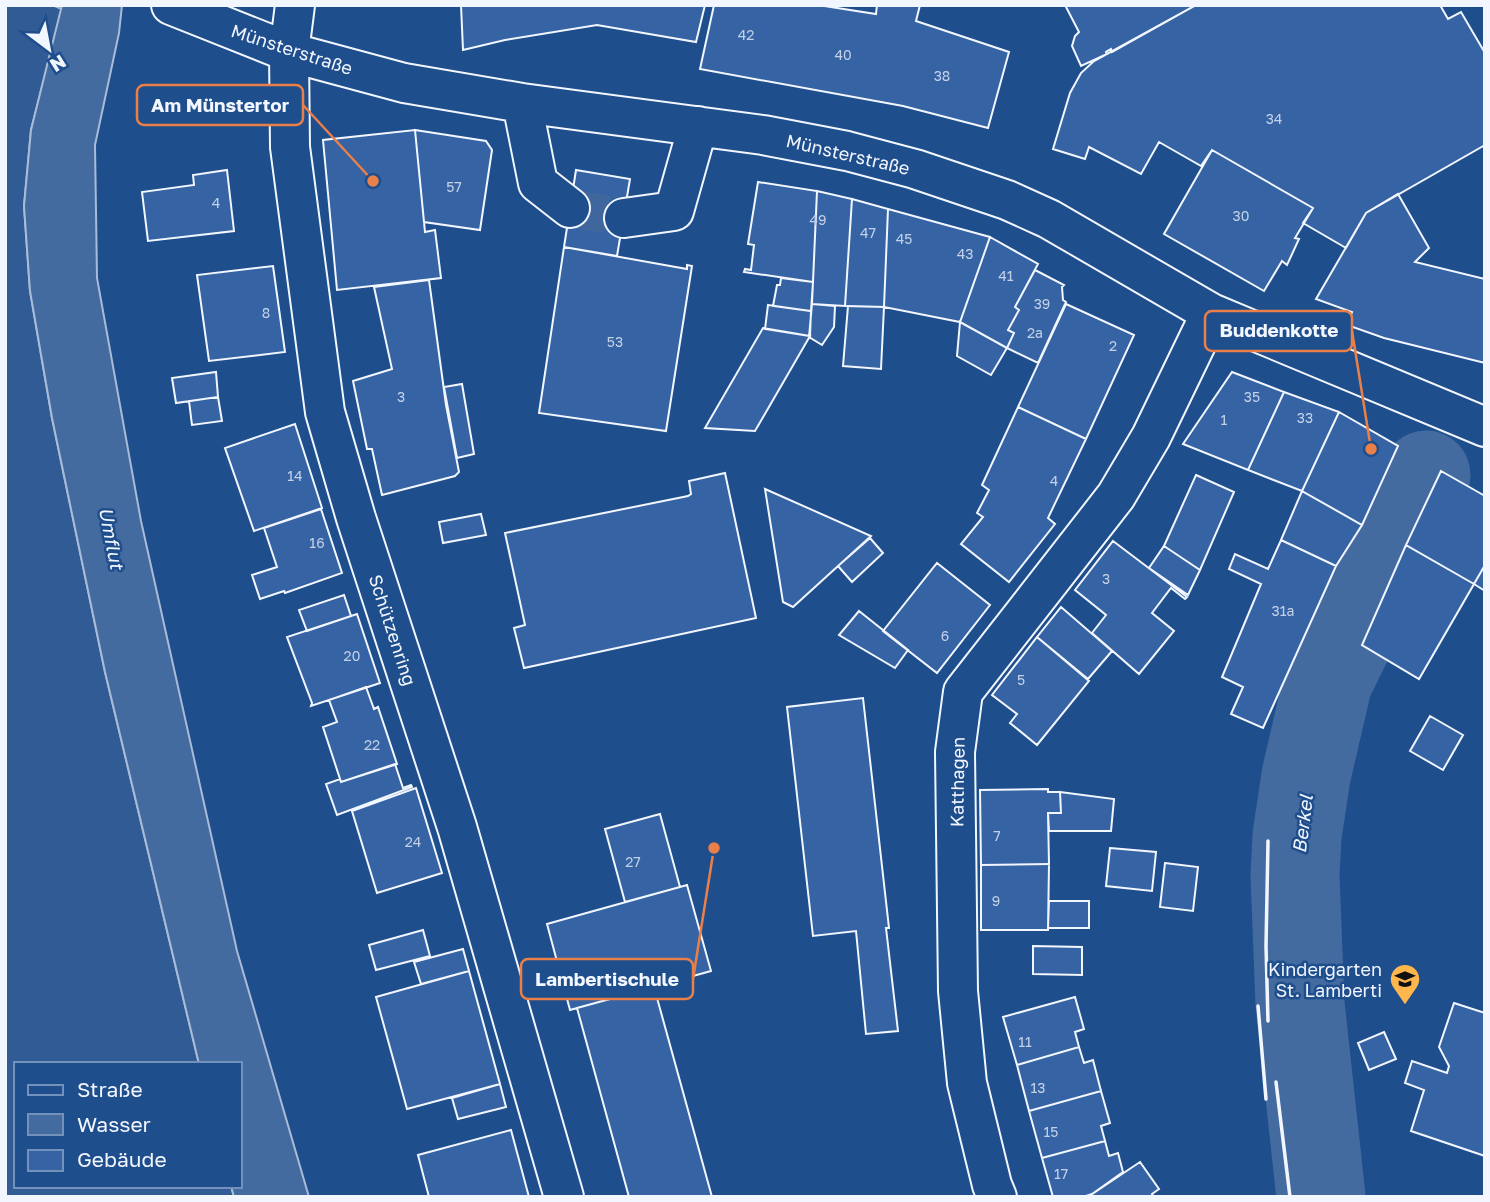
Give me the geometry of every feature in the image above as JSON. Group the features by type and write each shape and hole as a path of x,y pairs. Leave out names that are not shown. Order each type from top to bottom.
{"street":[{"name":"Münsterstraße","path":"171,5 289,52 404,83 523,103 762,135 847,151 915,169 1007,200 1049,219 1211,313 1485,427"},
{"name":"Schützenring","path":"295,5 289,52 290,147 325,412 356,518 457,827 564,1197"},
{"path":"523,103 538,183 570,208"},
{"path":"624,218 674,211 698,126"},
{"name":"Katthagen","path":"997,1197 967,1083 958,991 955,752 963,692 1116,496 1151,437 1211,313"}],"shaded area":[{"path":"5,5 52,5 62,9 31,130 24,206 30,291 52,418 105,672 199,1062 14,1062 14,1188 232,1188 234,1197 5,1197"}],"water":[{"name":"Umflut","path":"62,5 122,5 119,33 95,145 97,278 141,521 237,951 309,1197 234,1197 232,1188 242,1188 242,1062 199,1062 105,672 52,418 30,291 24,206 31,130"}],"building":[{"path":"461,5 705,5 696,42 597,25 505,40 463,50"},
{"path":"714,5 818,5 876,14 877,5 920,5 916,21 1009,52 988,128 903,106 700,69"},
{"path":"1065,5 1196,5 1112,52 1111,49 1107,54 1081,66 1072,46 1079,32"},
{"path":"1196,5 1440,5 1448,19 1461,12 1485,53 1485,145 1366,213 1346,248 1303,223 1313,208 1212,150 1201,166 1159,142 1141,174 1089,147 1085,159 1053,149 1070,93 1081,73 1094,61"},
{"path":"415,130 425,232 435,230 441,278 337,290 323,140"},
{"path":"415,130 486,141 492,150 480,230 424,222"},
{"path":"1212,150 1313,208 1295,238 1299,239 1287,265 1282,261 1264,291 1164,234"},
{"path":"227,170 234,231 148,241 142,192 194,185 193,175"},
{"path":"576,170 630,179 617,256 564,247"},
{"path":"758,182 817,191 813,282 744,272 745,269 751,270 754,245 748,244"},
{"path":"817,191 852,199 845,306 812,304"},
{"path":"1398,194 1429,248 1415,262 1485,279 1485,363 1384,338 1347,325 1352,312 1316,299 1366,213"},
{"path":"852,199 888,209 884,307 845,306"},
{"path":"888,209 990,237 960,322 884,307"},
{"path":"990,237 1038,264 1015,307 1019,310 1008,330 1014,333 1007,348 960,322"},
{"path":"564,247 687,269 687,265 692,266 666,431 539,413"},
{"path":"273,266 285,352 209,361 197,275"},
{"path":"1035,270 1064,285 1063,300 1066,302 1038,363 1007,348 1014,333 1008,330 1019,310 1015,307"},
{"path":"781,278 813,282 811,311 773,306"},
{"path":"429,280 446,405 459,472 455,476 382,495 372,449 367,449 353,381 392,369 374,287"},
{"path":"812,304 835,306 834,327 822,345 809,337"},
{"path":"1066,304 1134,335 1086,439 1018,407"},
{"path":"768,305 811,311 810,336 765,329"},
{"path":"848,306 884,307 881,369 843,366"},
{"path":"960,322 1007,348 991,375 957,356"},
{"path":"763,328 810,336 755,431 705,428"},
{"path":"216,372 218,397 176,403 172,378"},
{"path":"1232,372 1284,392 1248,470 1183,444"},
{"path":"462,384 474,454 457,458 444,387"},
{"path":"1284,392 1339,412 1302,491 1248,470"},
{"path":"218,397 222,421 192,425 189,401"},
{"path":"1018,407 1086,439 1048,518 1055,524 1009,582 961,544 983,517 977,513 989,490 982,485"},
{"path":"1339,412 1398,446 1362,525 1302,491"},
{"path":"295,424 322,508 254,531 225,448"},
{"path":"1441,471 1485,496 1485,565 1474,584 1406,545"},
{"path":"725,473 756,618 524,668 514,628 525,625 505,533 688,496 691,494 689,481"},
{"path":"1196,475 1234,492 1200,570 1164,546"},
{"path":"765,489 871,536 793,607 783,602"},
{"path":"1302,491 1362,525 1336,566 1281,540"},
{"path":"321,509 342,573 260,599 252,575 277,567 264,528"},
{"path":"481,514 486,535 443,543 439,522"},
{"path":"870,538 883,553 852,582 838,566"},
{"path":"1281,540 1336,566 1263,728 1231,714 1243,687 1222,677 1261,584 1229,569 1235,554 1268,569"},
{"path":"1113,541 1187,597 1185,599 1171,588 1152,613 1174,631 1139,674 1092,633 1106,615 1075,590"},
{"path":"1406,545 1474,584 1419,679 1362,645"},
{"path":"1164,546 1200,570 1188,595 1149,568"},
{"path":"937,563 990,605 937,673 883,631"},
{"path":"1485,565 1485,591 1474,584"},
{"path":"344,595 351,616 307,631 299,610"},
{"path":"1061,607 1112,651 1088,679 1037,637"},
{"path":"859,611 908,650 895,668 839,635"},
{"path":"357,614 380,683 311,706 287,637"},
{"path":"1037,637 1089,681 1037,745 1010,723 1017,714 992,695"},
{"path":"366,687 374,709 378,707 397,764 341,782 323,727 337,722 329,700"},
{"path":"863,698 898,1031 866,1034 856,931 813,936 787,707"},
{"path":"1430,716 1463,735 1443,770 1410,751"},
{"path":"395,764 403,788 412,787 337,815 326,784 340,779 341,782"},
{"path":"416,788 442,873 377,893 352,811"},
{"path":"1048,789 1048,792 1060,792 1061,813 1048,813 1049,864 981,865 980,790"},
{"path":"1060,792 1114,799 1111,831 1049,831 1048,813 1061,813"},
{"path":"660,814 680,887 625,902 605,829"},
{"path":"1110,848 1156,852 1152,891 1106,886"},
{"path":"1165,863 1198,867 1193,911 1160,907"},
{"path":"1049,864 1048,930 981,930 981,865"},
{"path":"687,885 711,971 570,1010 547,924"},
{"path":"1049,901 1089,901 1089,928 1048,928"},
{"path":"423,930 430,956 376,970 369,945"},
{"path":"1033,946 1082,947 1082,975 1033,974"},
{"path":"463,949 469,971 421,984 414,962"},
{"path":"469,971 500,1084 407,1109 376,997"},
{"path":"654,987 712,1197 629,1197 577,1008"},
{"path":"1075,997 1084,1029 1075,1032 1079,1047 1017,1065 1003,1017"},
{"path":"1454,1003 1485,1013 1485,1156 1411,1131 1424,1090 1405,1083 1412,1061 1447,1073 1449,1066 1439,1047"},
{"path":"1384,1032 1396,1059 1369,1070 1358,1043"},
{"path":"1079,1047 1084,1063 1093,1060 1101,1091 1029,1111 1017,1065"},
{"path":"500,1084 506,1107 458,1119 452,1098"},
{"path":"1101,1091 1110,1123 1101,1126 1105,1141 1042,1158 1029,1111"},
{"path":"511,1130 529,1197 429,1197 418,1155"},
{"path":"1105,1141 1109,1156 1118,1153 1123,1172 1092,1194 1083,1197 1053,1197 1042,1158"},
{"path":"1140,1162 1159,1189 1152,1194 1154,1197 1083,1197 1092,1194"}],"waterway":[{"name":"Berkel","path":"1321,1197 1300,1004 1295,875 1297,836 1306,776 1328,681 1426,475"}],"tunnel":[{"path":"570,208 624,218"}],"wall":[{"path":"1268,841 1268,1021"},
{"path":"1258,1006 1266,1099"},
{"path":"1276,1082 1290,1197"}],"place":[{"name":"Am Münstertor","path":"373,181"},
{"name":"Buddenkotte","path":"1371,449"},
{"name":"Lambertischule","path":"714,848"},
{"name":"Kindergarten St. Lamberti","path":"1405,1006"}]}
